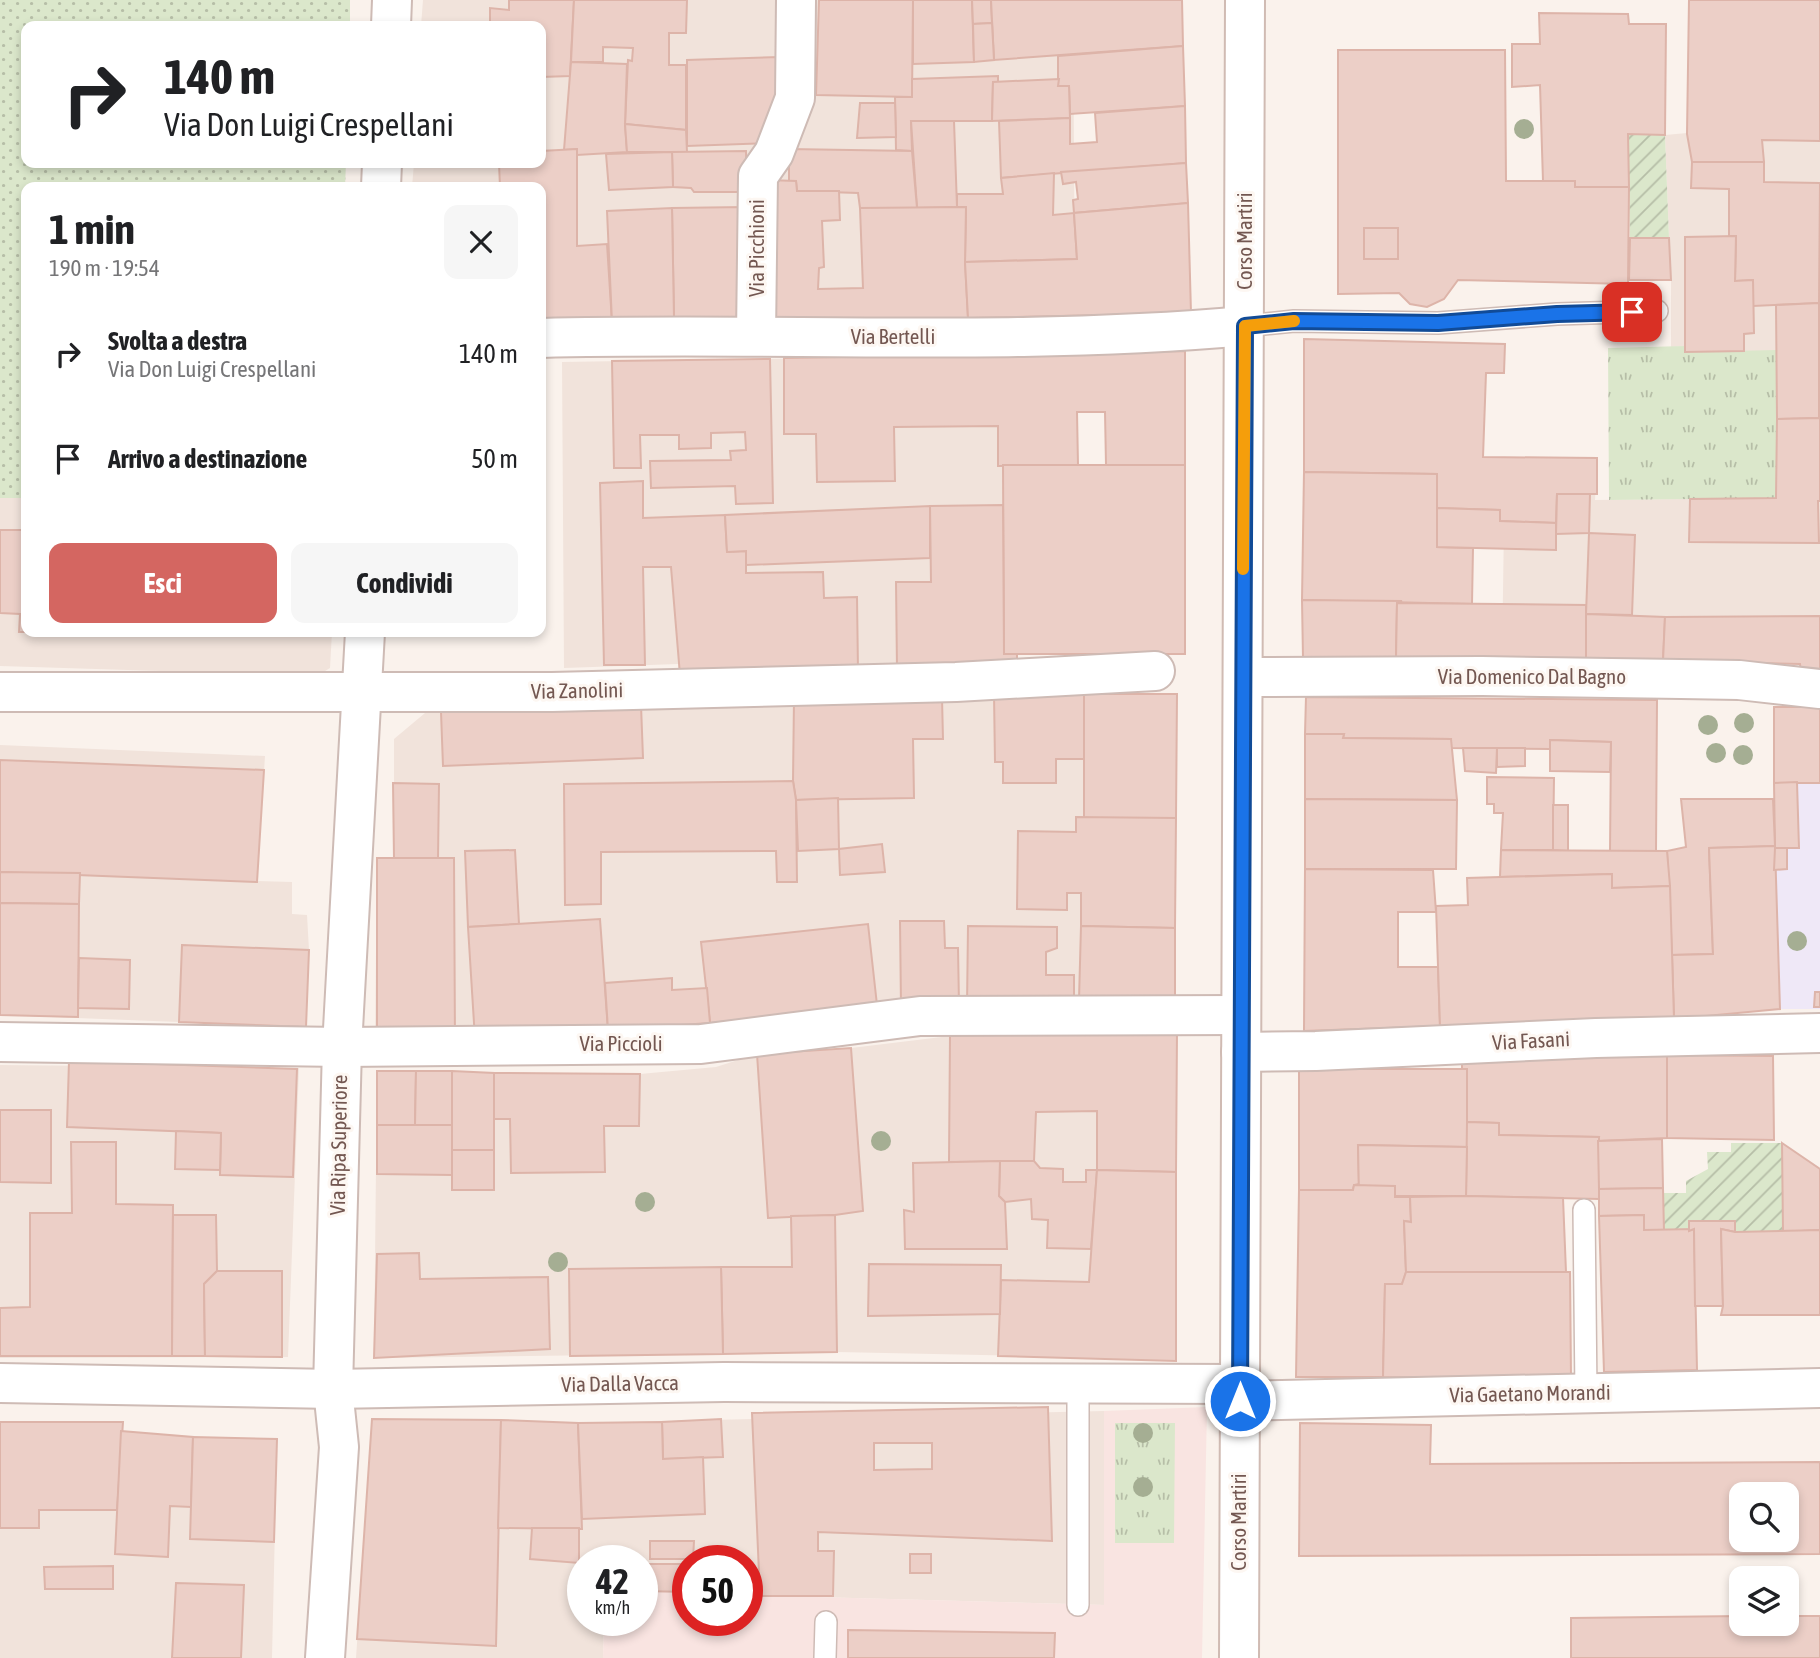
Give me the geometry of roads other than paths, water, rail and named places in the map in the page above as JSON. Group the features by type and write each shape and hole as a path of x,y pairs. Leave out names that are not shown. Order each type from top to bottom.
{"street":[{"path":"391,21 392,0"},
{"name":"Via Picchioni","path":"757,336 758,176 774,153 794,98 796,0"},
{"name":"Corso Martiri","path":"1238,1658 1245,0"},
{"name":"Via Bertelli","path":"546,338 995,337 1163,333 1245,326"},
{"name":"Via Ripa Superiore","path":"325,1658 339,1447 333,1389 342,1047 365,637"},
{"name":"Via Zanolini","path":"0,692 552,692 956,682 1155,671"},
{"name":"Via Domenico Dal Bagno","path":"1243,677 1693,679 1739,680 1820,689"},
{"name":"Via Piccioli","path":"0,1042 342,1047 701,1044 920,1016 1241,1034"},
{"name":"Via Fasani","path":"1241,1034 1316,1051 1596,1038 1820,1033"},
{"name":"Via Dalla Vacca","path":"0,1383 333,1389 724,1382 1078,1383 1240,1392"},
{"name":"Via Gaetano Morandi","path":"1240,1392 1586,1393 1820,1388"}],"lane":[{"path":"1245,326 1294,321 1438,323 1557,314 1657,312"},
{"path":"1584,1210 1586,1393"},
{"path":"1078,1383 1078,1605"},
{"path":"825,1658 826,1622"}]}
